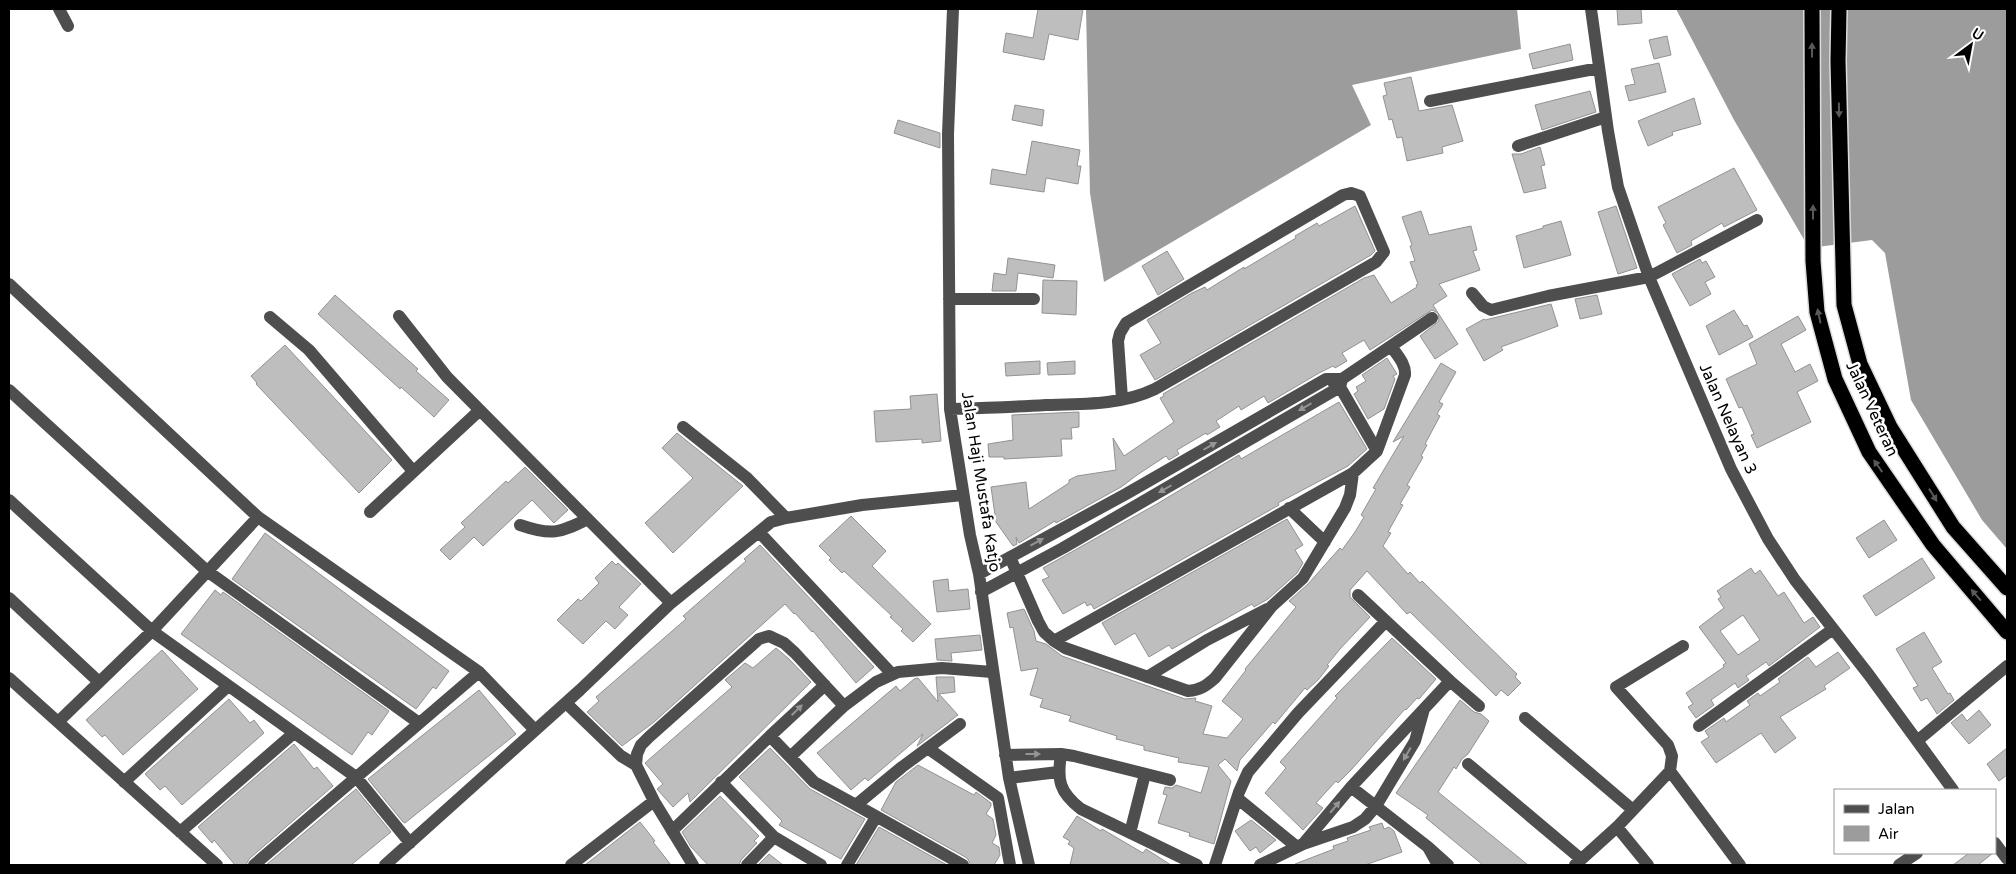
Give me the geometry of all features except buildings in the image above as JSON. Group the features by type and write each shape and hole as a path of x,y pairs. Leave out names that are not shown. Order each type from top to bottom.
{"highway":[{"name":"Jalan Veteran","path":"1812,9 1813,261 1817,312 1835,379 1869,452 1933,545 2007,632"},
{"name":"Jalan Veteran","path":"1839,9 1838,61 1844,305 1860,364 1890,427 1953,527 2007,588"}],"street":[{"path":"59,9 68,26"},
{"name":"Jalan Haji Mustafa Katjo","path":"953,9 948,134 950,409 963,495 979,574 1005,755 1029,865"},
{"name":"Jalan Nelayan 3","path":"1591,9 1618,187 1649,277 1731,468 1768,538 1795,580 1952,789"},
{"path":"1430,101 1599,68"},
{"path":"1518,146 1606,117"},
{"path":"950,409 1090,404 1122,399 1145,394 1155,389 1376,262 1384,252 1360,196 1350,193 1344,195 1126,322 1118,341 1122,399"},
{"path":"1472,293 1483,306 1491,310 1548,296 1649,277 1757,220"},
{"path":"9,284 258,517 479,672 535,730"},
{"path":"949,299 1034,299"},
{"path":"400,316 447,377 671,603"},
{"path":"270,317 309,350 413,471"},
{"path":"981,592 1063,548 1341,383 1390,346 1432,318"},
{"path":"1054,641 1353,473 1377,451 1405,375 1402,362 1390,346"},
{"path":"979,574 1126,494 1326,379 1341,383 1377,451"},
{"path":"9,390 207,571 419,723"},
{"path":"370,512 480,410"},
{"path":"683,427 746,478 786,518"},
{"path":"1010,557 1038,621 1044,632 1054,641 1064,648 1188,691 1198,690 1206,686 1226,665 1272,606 1303,578 1345,508 1350,495 1353,473"},
{"path":"385,865 566,703 671,603 770,522 862,505 963,495"},
{"path":"9,500 152,631 356,778 410,843"},
{"path":"1289,508 1325,542"},
{"path":"58,722 152,631 258,517"},
{"path":"520,525 542,532 562,531 588,519"},
{"path":"759,532 892,674"},
{"path":"1358,595 1479,706"},
{"path":"9,598 99,682"},
{"path":"1147,677 1207,640 1272,606"},
{"path":"1215,865 1237,798 1248,772 1286,727 1386,621"},
{"path":"1699,726 1833,629"},
{"path":"693,865 654,801 636,765 637,754 641,745 764,636 769,636 784,643 844,706"},
{"path":"1468,764 1578,862 1617,827 1670,771 1672,756 1668,745 1616,686 1683,646"},
{"path":"1917,741 2007,666"},
{"path":"790,757 844,706 876,682 892,674 942,668 992,672"},
{"path":"254,865 479,672"},
{"path":"9,678 217,865"},
{"path":"1300,845 1351,787 1450,681"},
{"path":"672,831 824,684"},
{"path":"124,782 228,686"},
{"path":"566,703 620,756 636,765"},
{"path":"1260,865 1300,845 1353,827 1365,819 1376,806 1415,740 1424,709"},
{"path":"1525,718 1633,810"},
{"path":"856,805 902,767 960,724"},
{"path":"180,832 294,734"},
{"path":"770,736 814,782 963,865"},
{"path":"928,749 998,798 1010,865"},
{"path":"1005,755 1061,754 1170,780"},
{"path":"1061,754 1058,772 1059,782 1071,802 1081,809 1197,865"},
{"path":"1670,771 1740,865"},
{"path":"1009,778 1058,772"},
{"path":"1130,833 1145,774"},
{"path":"721,782 774,837 821,865"},
{"path":"1351,787 1448,865"},
{"path":"1237,798 1300,845"},
{"path":"571,865 654,801"},
{"path":"847,865 876,817"},
{"path":"1617,827 1648,865"},
{"path":"747,865 774,837"},
{"path":"1996,844 2007,859"},
{"path":"1428,847 1438,865"},
{"path":"1900,865 1915,854"}],"water":[{"path":"1086,9 1517,9 1521,49 1352,85 1371,125 1104,282 1090,193"},
{"path":"1676,9 2007,9 2007,549 1982,520 1911,400 1885,253 1872,240 1809,248 1734,120"}]}
